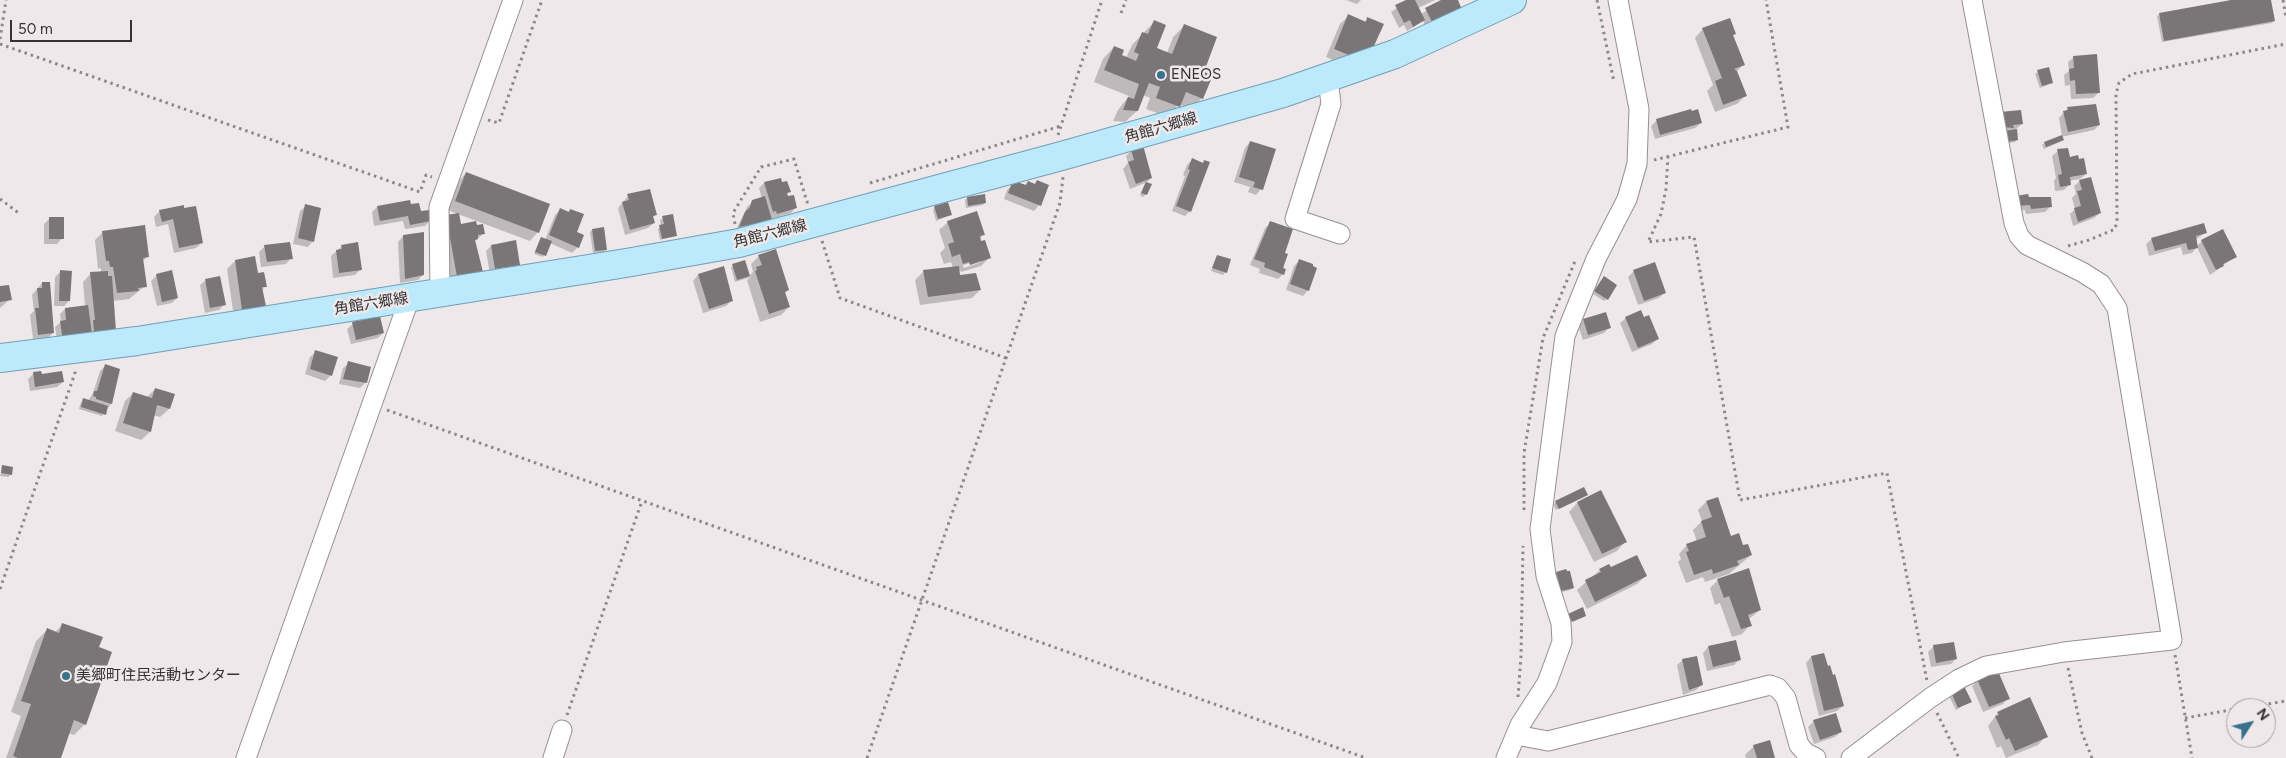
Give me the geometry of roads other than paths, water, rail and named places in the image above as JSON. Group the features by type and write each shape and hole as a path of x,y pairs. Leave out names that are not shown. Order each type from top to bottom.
{"main road":[{"name":"角館六郷線","path":"0,358 82,348 440,293 739,243 816,211 1058,157 1328,79 1395,54 1512,0"}],"street":[{"path":"440,293 439,207 450,183 513,0"},
{"path":"1506,758 1516,735 1547,683 1562,642 1561,623 1546,576 1540,529 1566,336 1596,259 1627,199 1637,164 1639,108 1618,0"},
{"path":"1851,758 1930,698 1959,679 1986,666 2064,652 2172,640 2117,308 2101,284 2082,272 2040,253 2023,241 2014,223 1972,0"},
{"path":"1328,79 1331,104 1295,219 1340,234"},
{"path":"246,758 410,297"},
{"path":"1516,735 1548,742 1770,685 1778,688 1786,698 1799,744 1806,753 1816,758"},
{"path":"553,758 562,730"}],"place":[{"name":"ENEOS","path":"1161,75"},
{"name":"美郷町住民活動センター","path":"66,676"}]}
